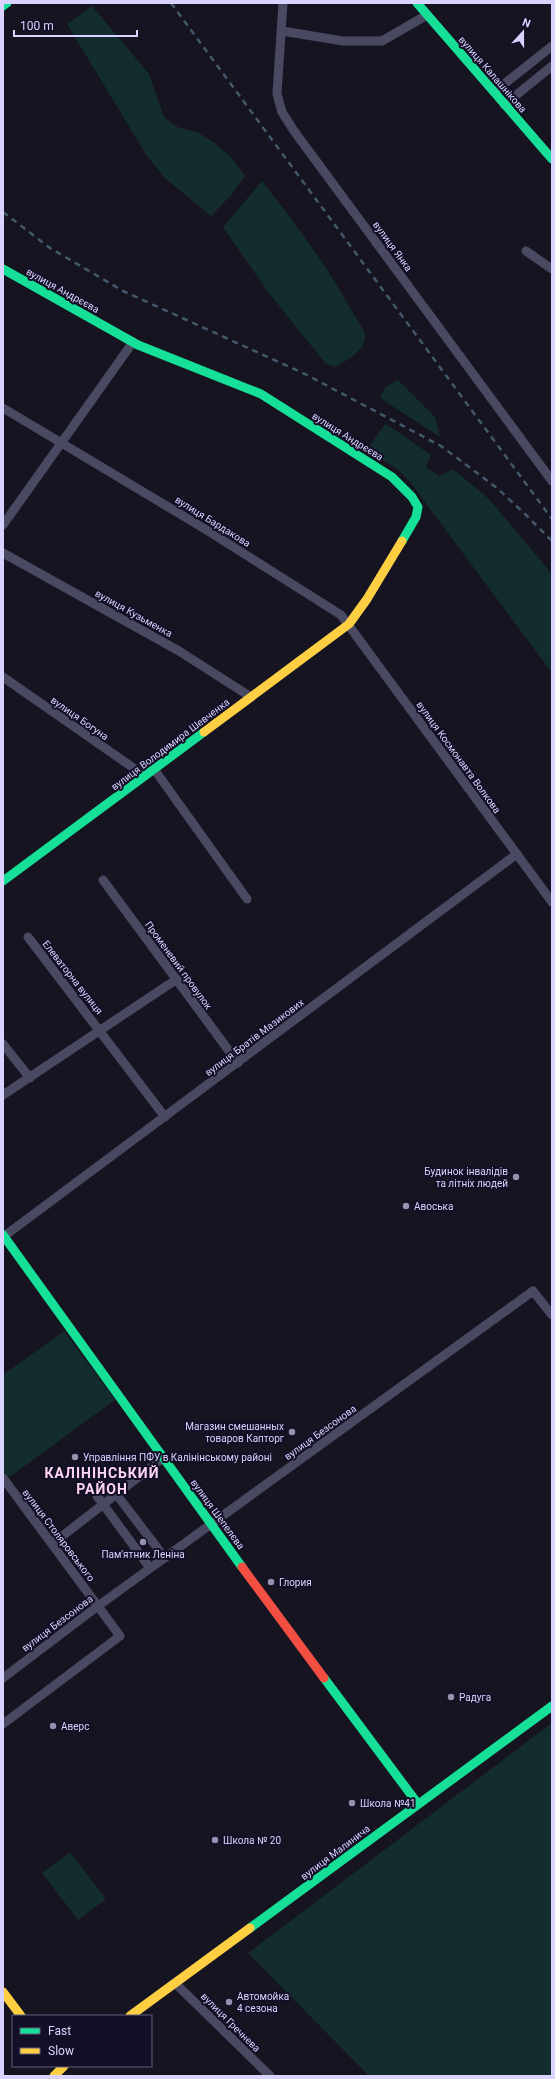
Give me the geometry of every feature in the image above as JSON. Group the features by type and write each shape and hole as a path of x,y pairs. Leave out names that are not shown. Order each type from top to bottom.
{"street":[{"path":"3,6 7,3"},
{"name":"вулиця Янка","path":"283,3 277,94 282,112 294,131 552,481"},
{"name":"вулиця Калашнікова","path":"417,3 552,159"},
{"path":"282,32 343,41 382,41 427,15"},
{"path":"494,92 552,46"},
{"path":"504,105 552,66"},
{"path":"526,251 552,269"},
{"name":"вулиця Андрєєва","path":"3,269 133,342 261,394 382,470 412,497 418,507 416,517 367,599 349,624"},
{"path":"3,525 133,342"},
{"name":"вулиця Бардакова","path":"3,408 332,608 349,624"},
{"name":"вулиця Кузьменка","path":"3,553 179,651 251,697"},
{"name":"вулиця Володимира Шевченка","path":"3,881 349,624"},
{"name":"вулиця Космонавта Волкова","path":"349,624 552,902"},
{"name":"вулиця Богуна","path":"3,677 145,776"},
{"path":"154,769 247,899"},
{"name":"вулиця Братів Мазикових","path":"3,1236 518,854"},
{"name":"Променевий провулок","path":"103,880 238,1063"},
{"name":"Елеваторна вулиця","path":"28,937 165,1117"},
{"name":"Елеваторна вулиця","path":"3,1094 30,1078 177,979"},
{"path":"3,1044 30,1078"},
{"name":"вулиця Шепелєва","path":"3,1236 211,1525 418,1804"},
{"name":"вулиця Безсонова","path":"3,1678 150,1568 533,1291 552,1315"},
{"path":"52,1544 163,1458"},
{"name":"вулиця Столяровського","path":"3,1478 120,1636 3,1724"},
{"path":"110,1486 165,1558"},
{"path":"96,1496 150,1568"},
{"name":"вулиця Малинича","path":"131,2015 176,1984 552,1706"},
{"name":"вулиця Гречнева","path":"176,1984 270,2076"},
{"path":"3,1992 20,2015"},
{"path":"54,2076 61,2067"}],"green space":[{"path":"92,6 149,74 164,117 177,127 199,133 216,144 232,158 245,176 232,194 211,216 165,178 147,156 67,24"},
{"path":"262,181 321,260 364,332 364,340 359,350 350,358 335,367 326,364 268,292 223,227"},
{"path":"398,380 435,417 440,437 380,398 385,388"},
{"path":"385,424 431,455 426,467 439,476 453,469 489,499 552,574 552,673 410,482 396,468 366,451"},
{"path":"64,1331 115,1400 8,1478 3,1471 3,1375"},
{"path":"552,1723 552,2076 369,2076 248,1953"},
{"path":"70,1852 106,1899 78,1920 42,1873"}],"railway":[{"path":"171,3 552,519"},
{"path":"3,212 50,248 123,291 305,374 441,446 497,488 552,541"}],"traffic: fast":[{"path":"3,6 7,3"},
{"path":"417,3 552,159"},
{"path":"3,269 138,345 261,394 392,477 412,497 418,507 416,517 402,541"},
{"path":"3,881 204,732"},
{"path":"3,1235 242,1567"},
{"path":"324,1678 418,1804"},
{"path":"250,1928 552,1706"}],"traffic: slow":[{"path":"204,732 349,624 367,599 402,541"},
{"path":"131,2015 250,1928"},
{"path":"3,1992 20,2015"},
{"path":"54,2076 63,2067"}],"traffic: jam":[{"path":"242,1567 324,1678"}],"place":[{"name":"Будинок інвалідів та літніх людей","path":"516,1177"},
{"name":"Авоська","path":"406,1206"},
{"name":"Магазин смешанных товаров Капторг","path":"292,1432"},
{"name":"Управління ПФУ в Калінінському районі","path":"75,1457"},
{"name":"Пам'ятник Леніна","path":"143,1542"},
{"name":"Глория","path":"271,1582"},
{"name":"Радуга","path":"451,1697"},
{"name":"Аверс","path":"53,1726"},
{"name":"Школа №41","path":"352,1803"},
{"name":"Школа № 20","path":"215,1840"},
{"name":"Автомойка 4 сезона","path":"229,2002"}],"district":[{"name":"КАЛІНІНСЬКИЙ РАЙОН","path":"102,1482"}]}
